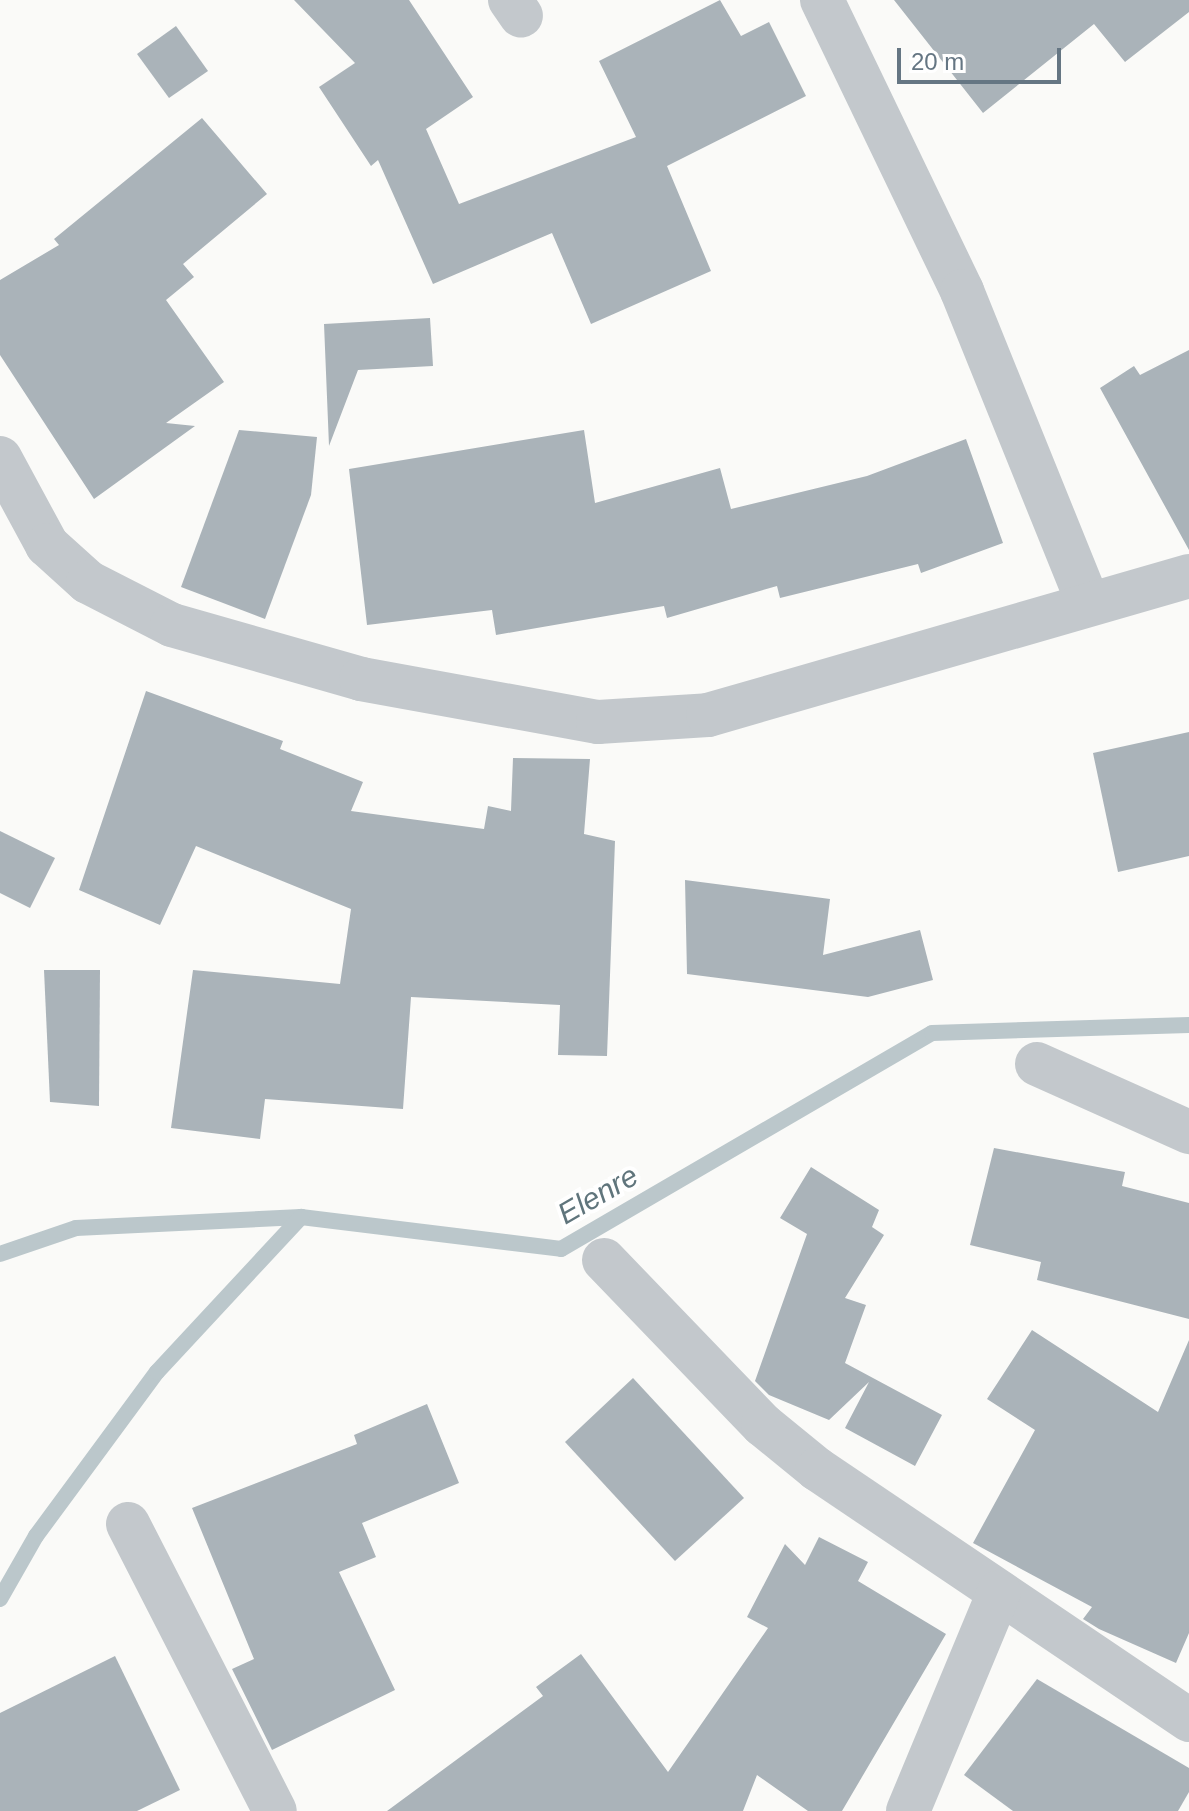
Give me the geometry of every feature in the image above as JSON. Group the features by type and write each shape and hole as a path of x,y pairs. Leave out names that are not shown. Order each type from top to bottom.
{"street":[{"path":"822,0 962,291 1088,603"},
{"path":"0,458 47,545 88,582 172,625 361,679 598,722 708,715 1189,576"},
{"path":"1037,1064 1189,1132"},
{"path":"604,1260 763,1425 999,1592 1189,1720"},
{"path":"128,1524 275,1811"},
{"path":"908,1811 999,1592"}],"building":[{"path":"294,0 409,0 473,97 426,129 459,204 636,137 599,61 720,0 741,36 769,22 806,96 667,166 711,271 591,324 552,233 433,284 378,160 371,166 319,87 355,63"},
{"path":"894,0 1189,0 1189,12 1125,62 1094,24 983,113"},
{"path":"176,26 208,71 169,98 137,54"},
{"path":"202,118 267,194 183,264 194,277 166,300 224,382 166,423 195,426 94,499 0,355 0,280 59,245 54,239"},
{"path":"430,318 433,366 358,370 329,446 324,324"},
{"path":"1189,350 1189,550 1100,388 1134,366 1140,375"},
{"path":"239,430 317,437 311,495 265,619 181,587"},
{"path":"584,430 595,503 720,468 731,509 867,476 966,439 1003,543 921,573 918,564 780,598 777,586 667,618 664,606 496,635 492,610 367,625 349,469"},
{"path":"146,691 283,741 280,749 363,782 351,811 484,829 488,806 511,811 513,758 590,759 584,834 615,841 607,1056 558,1055 560,1005 411,997 403,1109 265,1099 260,1139 171,1128 193,970 340,984 351,909 196,846 160,925 79,890"},
{"path":"1189,732 1189,856 1118,872 1093,753"},
{"path":"0,831 55,858 30,908 0,893"},
{"path":"685,880 830,899 823,955 920,930 933,980 868,997 687,974"},
{"path":"44,970 100,970 99,1106 50,1102"},
{"path":"994,1148 1125,1172 1122,1186 1189,1203 1189,1319 1037,1280 1041,1262 970,1245"},
{"path":"811,1167 879,1210 872,1227 884,1235 845,1298 866,1305 845,1363 942,1415 915,1466 845,1428 869,1382 829,1420 769,1395 755,1381 807,1234 780,1218"},
{"path":"1032,1330 1158,1412 1189,1340 1189,1633 1176,1663 1099,1629 1083,1619 1092,1607 973,1543 1035,1430 987,1399"},
{"path":"633,1378 744,1498 675,1561 565,1442"},
{"path":"427,1404 459,1483 362,1523 376,1557 339,1572 395,1690 272,1750 232,1669 254,1659 192,1508 357,1444 354,1435"},
{"path":"819,1537 868,1562 858,1581 946,1634 842,1811 808,1811 757,1775 743,1811 387,1811 543,1696 536,1687 581,1654 668,1772 768,1628 747,1617 785,1544 805,1565"},
{"path":"115,1656 180,1790 137,1811 0,1811 0,1713"},
{"path":"1037,1679 1189,1768 1189,1792 1178,1811 1013,1811 964,1775"}],"waterway":[{"name":"Elenre","path":"0,1254 76,1228 301,1217 561,1249 932,1033 1189,1025"},
{"path":"0,1599 36,1536 157,1372 301,1217"}]}
